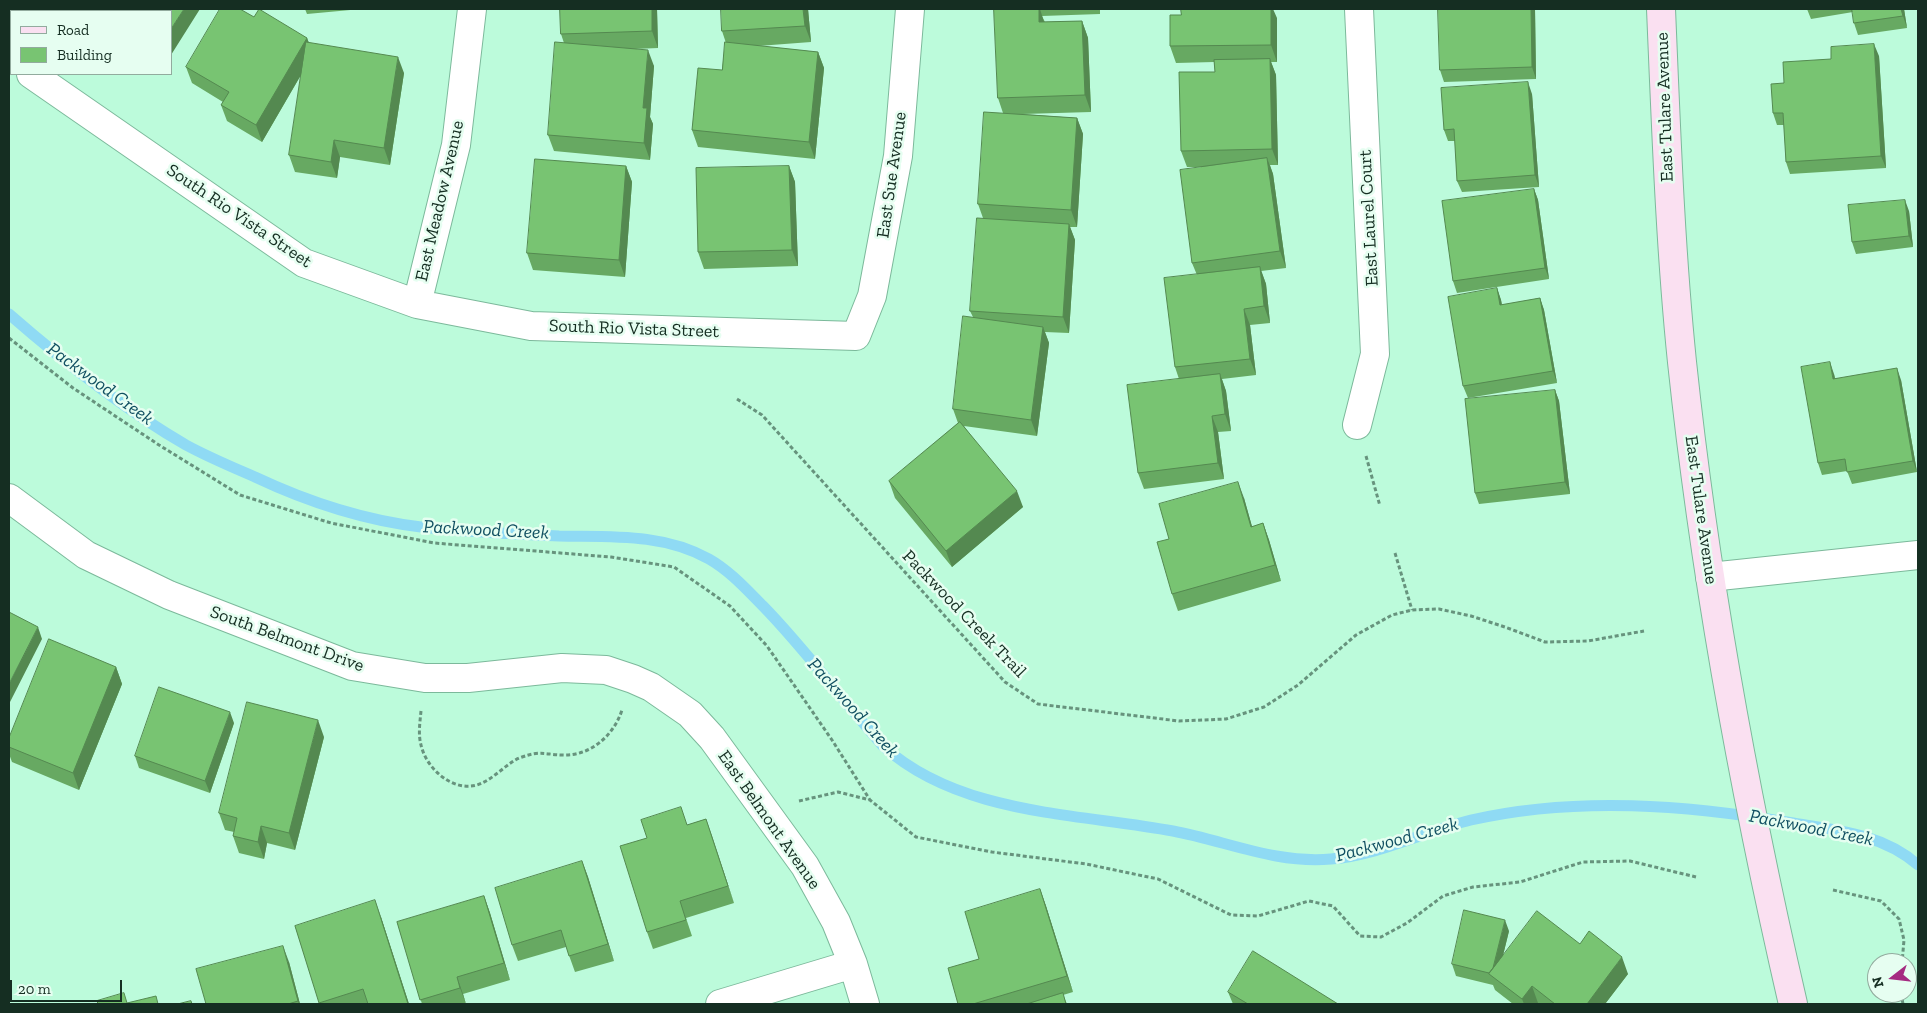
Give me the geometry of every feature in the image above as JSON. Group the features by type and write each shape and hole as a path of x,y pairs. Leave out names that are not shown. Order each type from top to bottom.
{"street":[{"name":"East Meadow Avenue","path":"416,304 456,145 472,9"},
{"name":"East Sue Avenue","path":"856,336 872,296 898,156 910,9"},
{"name":"East Laurel Court","path":"1356,425 1375,354 1360,9"},
{"name":"East Tulare Avenue","path":"1661,9 1668,180 1682,360 1710,577 1742,771 1758,852 1793,1004"},
{"name":"South Rio Vista Street","path":"32,75 304,264 416,304 531,326 856,336"},
{"name":"South Belmont Drive","path":"9,498 86,555 169,595 352,666 425,678 468,678 562,668 606,670 642,683"},
{"path":"1710,577 1918,555"},
{"name":"East Belmont Avenue","path":"642,683 690,714 712,738 805,866 836,922 853,964 865,1004"},
{"path":"720,1004 853,964"}],"path":[{"path":"9,338 81,394 240,495 331,523 434,543 610,557 674,567 730,606 767,646 832,740 870,800 916,837 992,852 1086,864 1158,879 1231,915 1258,916 1309,901 1333,906 1360,936 1381,937 1407,923 1443,896 1473,887 1520,882 1583,862 1630,861 1696,877"},
{"name":"Packwood Creek Trail","path":"737,399 762,415 1005,682 1038,704 1179,721 1226,719 1264,707 1298,685 1356,635 1392,615 1412,610 1439,609 1471,616 1545,642 1588,640 1644,631"},
{"path":"1356,425 1380,506"},
{"path":"1395,553 1412,610"},
{"path":"425,678 419,727 421,747 432,768 443,778 457,784 476,785 497,775 521,757 542,752 562,755 578,754 606,739 642,683"},
{"path":"771,819 800,801 838,792 870,800"},
{"path":"1833,890 1881,901 1899,919 1904,940 1903,953"}],"building":[{"path":"184,9 172,27 172,10 93,10"},
{"path":"220,9 240,9 254,17 259,9 307,38 256,125 221,105 229,92 186,67"},
{"path":"560,9 652,9 652,31 561,34"},
{"path":"721,9 803,9 805,26 722,31"},
{"path":"994,9 1039,9 1039,22 1082,21 1085,95 998,98"},
{"path":"1181,9 1271,9 1271,45 1170,46 1170,15 1181,15"},
{"path":"1438,9 1531,9 1532,67 1440,70"},
{"path":"1852,9 1901,9 1903,16 1854,23"},
{"path":"306,42 398,57 384,148 334,140 331,162 289,155"},
{"path":"555,42 648,50 643,108 647,108 644,143 548,135"},
{"path":"725,42 818,52 809,142 692,130 698,68 722,70"},
{"path":"1874,44 1881,156 1786,162 1783,113 1773,113 1771,84 1784,83 1783,62 1831,59 1831,47"},
{"path":"1270,59 1272,149 1181,151 1179,72 1215,72 1214,60"},
{"path":"1528,82 1535,175 1457,181 1454,129 1444,130 1441,88"},
{"path":"984,112 1077,118 1071,210 978,204"},
{"path":"1267,158 1280,251 1192,263 1180,170"},
{"path":"535,159 626,166 619,260 527,253"},
{"path":"789,166 792,250 698,252 696,168"},
{"path":"1534,189 1545,268 1453,281 1442,201"},
{"path":"1905,200 1909,236 1852,242 1848,205"},
{"path":"977,218 1069,224 1063,317 970,311"},
{"path":"1260,267 1264,306 1244,309 1250,359 1175,367 1164,278"},
{"path":"1497,288 1500,305 1540,298 1553,371 1463,386 1448,297"},
{"path":"963,316 1043,327 1031,420 953,409"},
{"path":"1830,362 1833,379 1897,368 1913,461 1847,472 1845,459 1818,463 1801,367"},
{"path":"1220,374 1225,414 1212,416 1218,463 1138,473 1127,385"},
{"path":"1555,390 1565,482 1475,493 1465,399"},
{"path":"960,422 1017,491 946,551 889,481"},
{"path":"1238,482 1251,527 1263,523 1275,565 1172,594 1157,542 1169,539 1159,504"},
{"path":"9,612 38,627 9,684"},
{"path":"49,639 116,667 73,773 9,747 9,738"},
{"path":"159,687 230,712 205,781 135,756"},
{"path":"247,702 318,720 289,833 261,826 258,842 233,836 237,818 219,813"},
{"path":"681,807 687,825 706,819 728,886 680,901 686,920 647,932 620,846 647,838 641,820"},
{"path":"582,861 608,944 569,956 561,930 512,945 495,888"},
{"path":"1040,889 1067,976 973,1004 958,1004 948,968 979,959 965,912"},
{"path":"484,896 504,963 457,977 460,988 420,1000 397,922"},
{"path":"375,900 408,1004 368,1004 363,989 319,1003 295,926"},
{"path":"1464,910 1505,920 1493,968 1489,973 1452,964"},
{"path":"1537,911 1580,944 1589,931 1622,957 1587,1004 1555,1004 1532,986 1522,999 1489,974"},
{"path":"283,946 298,1001 288,1004 206,1004 196,969"},
{"path":"1253,951 1338,1004 1248,1004 1228,992"},
{"path":"124,993 127,1003 156,996 158,1004 98,1004 97,1001"},
{"path":"1063,993 1066,1004 1027,1004"},
{"path":"191,1001 192,1004 178,1004"}],"waterway":[{"name":"Packwood Creek","path":"9,314 94,384 162,431 211,458 316,502 357,515 421,527 490,533 636,538 673,545 709,559 724,569 779,623 883,746 914,769 947,786 983,798 1020,808 1173,831 1251,851 1311,860 1349,857 1367,853 1471,820 1511,812 1592,806 1672,808 1753,817 1843,831 1890,846 1918,865"}]}
